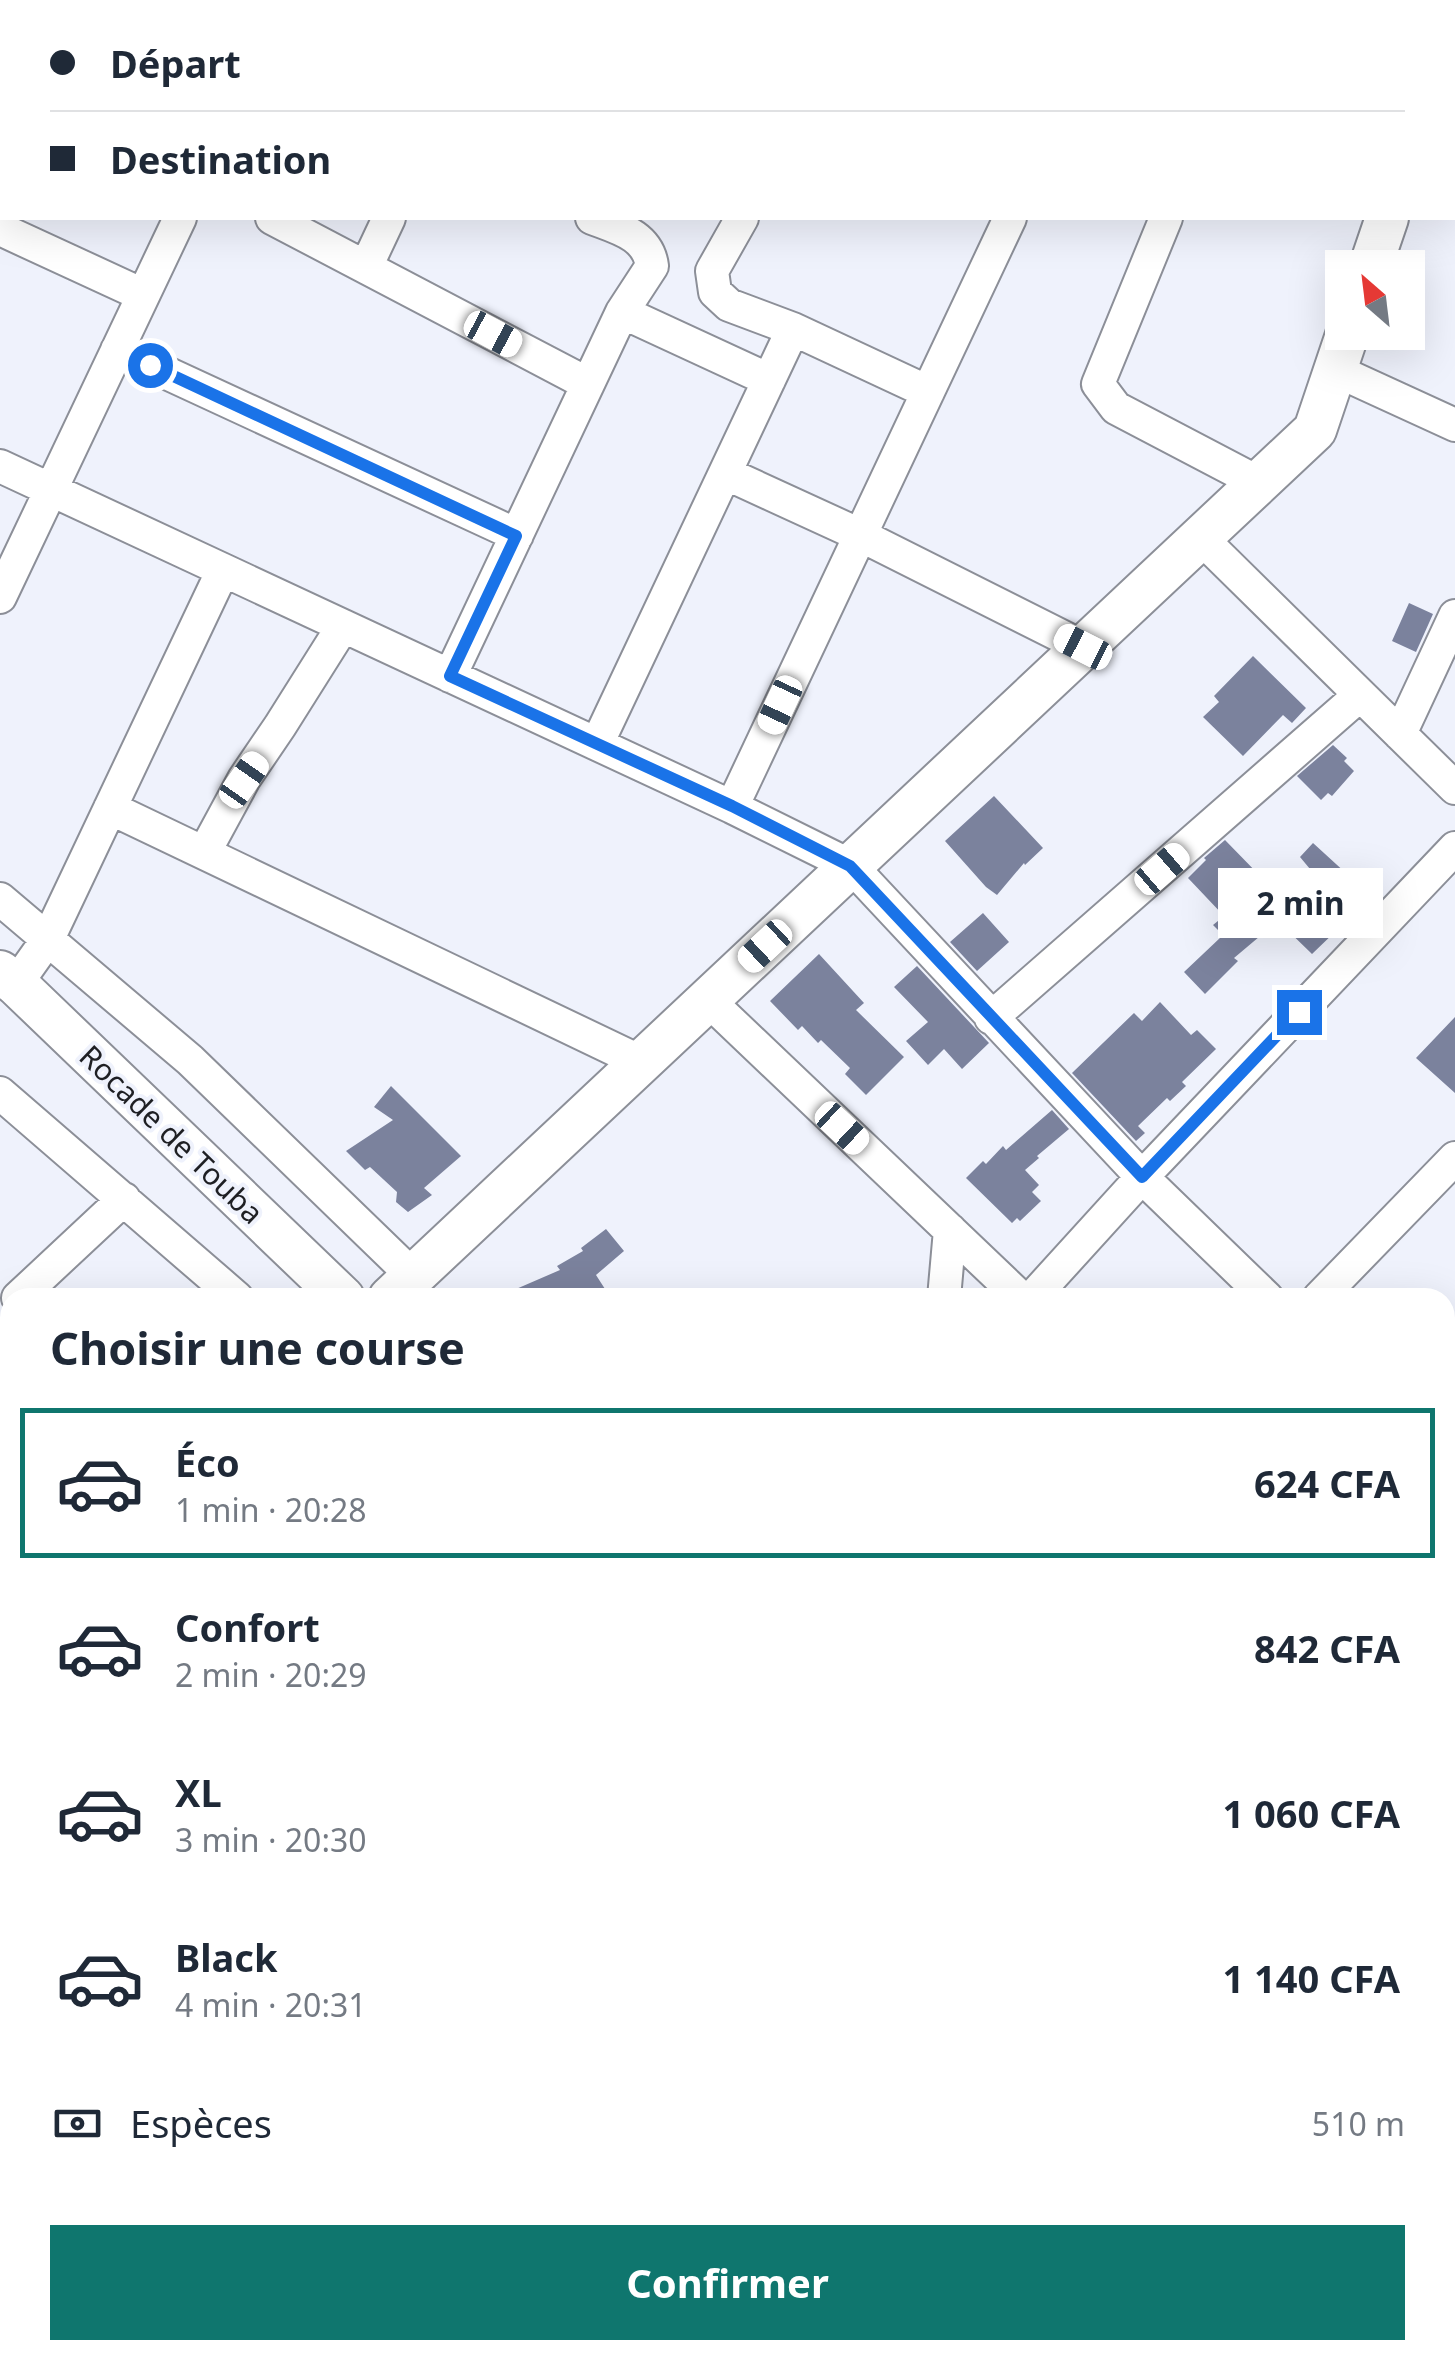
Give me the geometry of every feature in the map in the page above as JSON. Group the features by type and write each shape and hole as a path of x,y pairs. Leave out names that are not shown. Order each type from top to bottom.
{"main road":[{"path":"1376,250 1387,220"},
{"path":"402,1287 1315,430 1342,351"},
{"name":"Rocade de Touba","path":"8,978 334,1288"}],"street":[{"path":"0,597 179,220"},
{"path":"276,220 588,384"},
{"path":"366,267 388,220"},
{"path":"450,676 622,312 652,266 650,252 634,235 597,220"},
{"path":"741,220 712,270 715,292 728,305 794,329 928,392"},
{"path":"732,806 1009,220"},
{"path":"1165,220 1098,384 1116,408 1259,483"},
{"path":"0,229 142,295"},
{"path":"622,312 769,380"},
{"path":"597,744 794,329"},
{"path":"117,350 516,536"},
{"path":"1342,351 1455,424"},
{"path":"0,466 732,806 850,866 1142,1177 1258,1288"},
{"path":"725,472 1083,647"},
{"path":"1200,538 1455,788"},
{"path":"8,978 48,938 223,570"},
{"path":"1400,734 1455,616"},
{"path":"204,853 244,780 343,626"},
{"path":"992,1018 1360,695"},
{"path":"110,808 641,1062"},
{"path":"1041,1288 1455,848"},
{"path":"0,899 190,1060 402,1287"},
{"path":"708,1000 1011,1288"},
{"path":"0,1093 225,1288"},
{"path":"1329,1288 1455,1158"},
{"path":"29,1288 124,1200"},
{"path":"945,1288 950,1230"}],"building":[{"path":"1409,603 1433,614 1416,652 1392,641"},
{"path":"1253,656 1306,708 1292,723 1283,715 1243,756 1203,717 1219,702 1214,696"},
{"path":"1333,745 1354,771 1332,796 1328,793 1321,800 1297,776"},
{"path":"994,796 1043,848 1024,863 997,895 945,841"},
{"path":"1225,840 1263,879 1260,882 1286,905 1315,875 1300,857 1313,843 1371,896 1312,954 1278,921 1234,958 1238,961 1205,994 1184,972 1221,937 1213,925 1224,916 1188,878"},
{"path":"983,913 1009,942 977,971 950,942"},
{"path":"819,954 864,1003 856,1010 904,1057 866,1095 845,1074 850,1068 802,1026 798,1030 770,1001"},
{"path":"917,966 989,1043 962,1069 944,1049 928,1065 906,1041 928,1022 894,987"},
{"path":"1160,1002 1191,1035 1197,1030 1216,1049 1182,1082 1186,1086 1138,1126 1145,1133 1136,1141 1072,1073 1134,1013 1142,1021"},
{"path":"1455,1017 1455,1093 1416,1058"},
{"path":"391,1086 461,1156 424,1188 432,1195 408,1212 396,1202 397,1192 346,1151 393,1120 374,1107"},
{"path":"1052,1110 1069,1129 1025,1170 1039,1185 1032,1192 1041,1201 1020,1221 1017,1218 1012,1223 966,1178"},
{"path":"606,1229 624,1251 596,1275 604,1288 518,1288 560,1270 557,1266 583,1251 581,1248"}],"route":[{"path":"150,365 516,536 450,676 732,806 850,866 1142,1177 1299,1012"}]}
